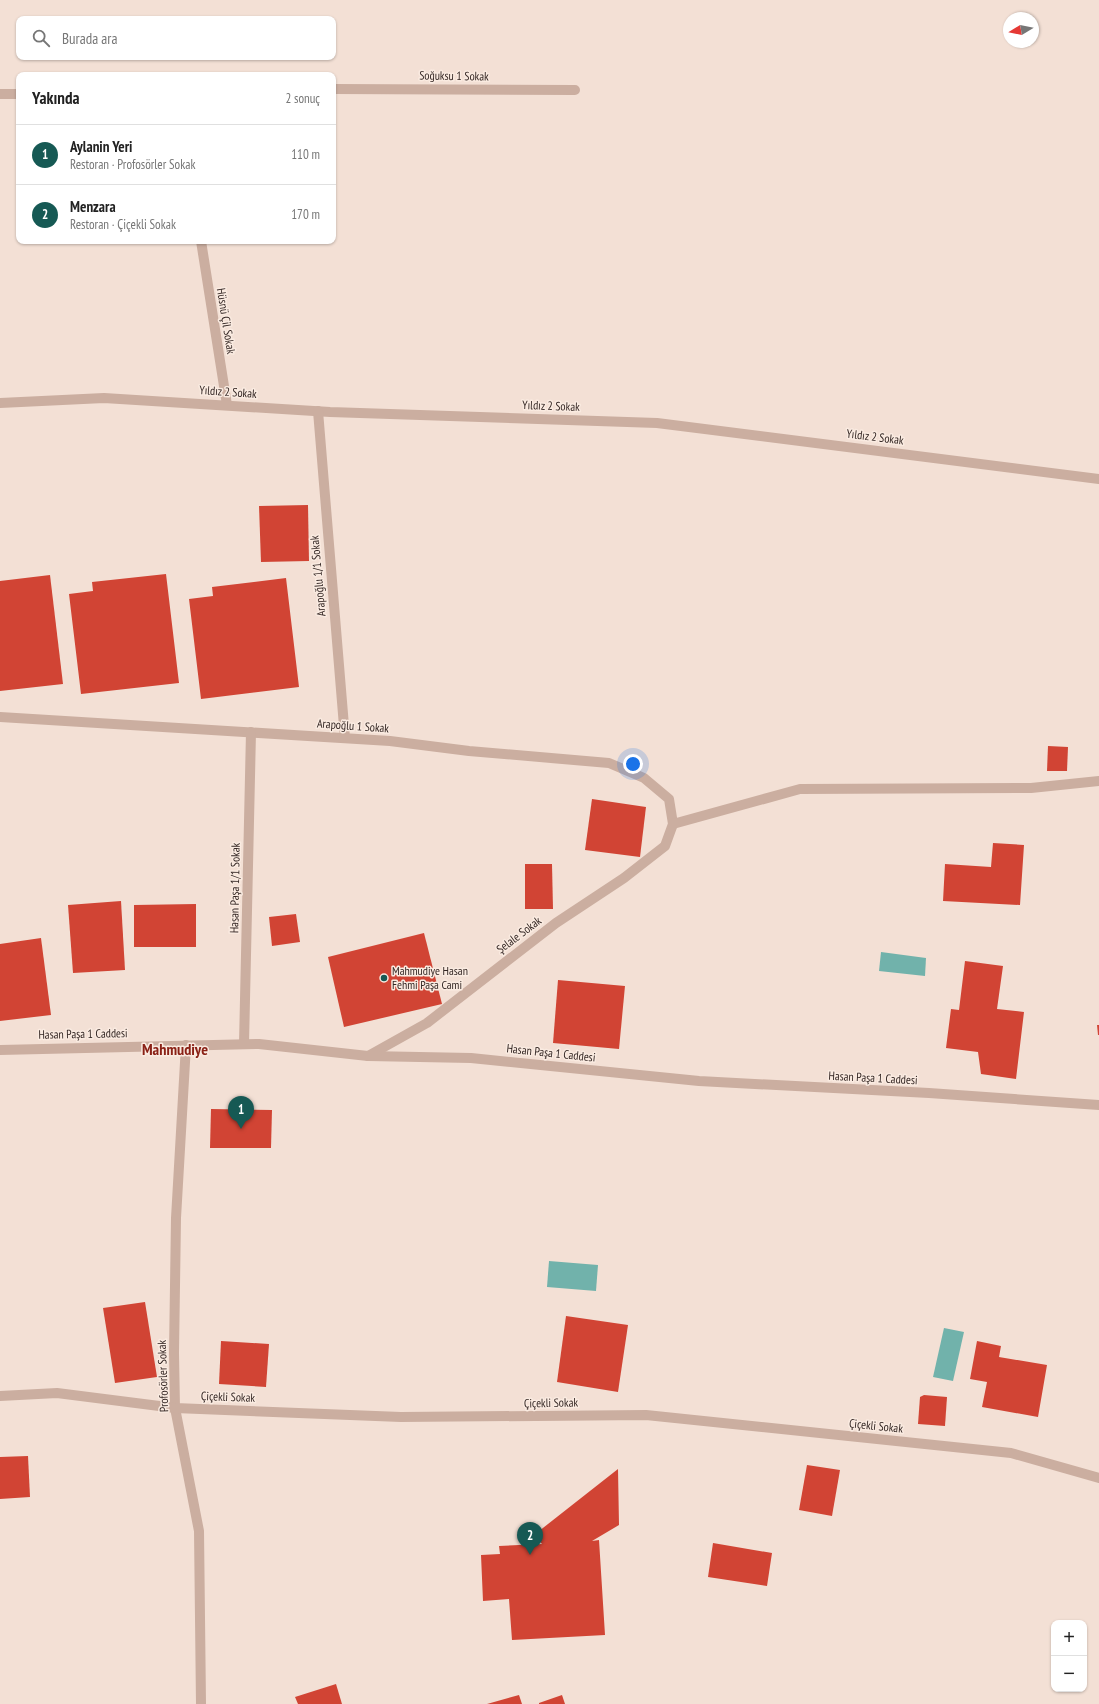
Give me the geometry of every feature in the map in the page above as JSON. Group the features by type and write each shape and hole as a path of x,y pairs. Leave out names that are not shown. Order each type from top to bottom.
{"street":[{"name":"Soğuksu 1 Sokak","path":"336,89 575,90"},
{"path":"0,94 16,94"},
{"name":"Hüsnü Çil Sokak","path":"201,244 227,405"},
{"name":"Yıldız 2 Sokak","path":"0,403 104,398 318,411 657,423 1099,479"},
{"name":"Arapoğlu 1/1 Sokak","path":"318,411 345,738"},
{"name":"Arapoğlu 1 Sokak","path":"0,717 390,741 469,751 610,763 644,778 669,799 673,824"},
{"name":"Hasan Paşa 1/1 Sokak","path":"244,1044 251,732"},
{"path":"673,824 800,789 1031,788 1099,781"},
{"name":"Şelale Sokak","path":"368,1056 427,1023 556,924 624,878 665,846 673,824"},
{"name":"Hasan Paşa 1 Caddesi","path":"0,1050 259,1044 368,1056 471,1058 699,1081 1099,1105"},
{"name":"Profosörler Sokak","path":"186,1045 176,1218 174,1353 175,1408 199,1531 200,1704"},
{"name":"Çiçekli Sokak","path":"0,1396 57,1392 175,1408 401,1417 646,1415 1011,1453 1099,1478"}],"water":[{"path":"881,952 926,958 925,976 879,971"},
{"path":"549,1261 598,1265 596,1291 547,1287"},
{"path":"944,1328 964,1332 953,1381 933,1377"}],"building":[{"path":"308,505 309,561 261,562 259,506"},
{"path":"166,574 179,683 81,694 69,594 93,591 92,582"},
{"path":"50,575 63,684 0,691 0,581"},
{"path":"286,578 299,687 201,699 189,599 213,596 212,587"},
{"path":"1048,746 1068,747 1067,771 1047,771"},
{"path":"592,799 646,807 640,857 585,850"},
{"path":"993,843 1024,845 1020,905 943,901 945,864 991,867"},
{"path":"525,864 552,864 553,909 525,909"},
{"path":"121,901 125,970 73,973 68,905"},
{"path":"196,904 196,947 134,947 134,905"},
{"path":"296,914 300,942 272,946 269,917"},
{"name":"Mahmudiye Hasan Fehmi Paşa Cami","path":"424,933 442,1004 344,1027 328,957"},
{"path":"41,938 51,1015 0,1021 0,944"},
{"path":"965,961 1003,966 997,1009 1024,1012 1016,1079 981,1074 978,1052 946,1048 951,1009 959,1010"},
{"path":"558,980 625,986 619,1049 553,1043"},
{"path":"1097,1025 1099,1025 1099,1035 1098,1035"},
{"path":"211,1109 272,1110 271,1148 210,1148"},
{"path":"145,1302 157,1377 115,1383 103,1308"},
{"path":"566,1316 628,1325 618,1392 557,1382"},
{"path":"221,1341 269,1344 266,1387 219,1384"},
{"path":"977,1341 1001,1346 999,1357 1047,1365 1038,1417 982,1407 987,1382 970,1379"},
{"path":"924,1395 947,1397 945,1426 918,1424 920,1397"},
{"path":"28,1456 30,1497 0,1499 0,1457"},
{"path":"807,1465 840,1470 832,1516 799,1510"},
{"path":"618,1469 619,1525 592,1541 599,1540 605,1635 512,1640 509,1599 483,1601 481,1555 500,1554 499,1546 542,1544 534,1535"},
{"path":"713,1543 772,1553 767,1586 708,1577"},
{"path":"336,1684 342,1704 298,1704 295,1697"},
{"path":"519,1695 522,1704 487,1704"},
{"path":"562,1695 565,1704 539,1704 539,1703"}],"place":[{"name":"Mahmudiye Hasan Fehmi Paşa Cami","path":"384,978"},
{"name":"Aylanin Yeri","path":"241,1129"},
{"name":"Menzara","path":"530,1555"}],"district":[{"name":"Mahmudiye","path":"175,1049"}]}
